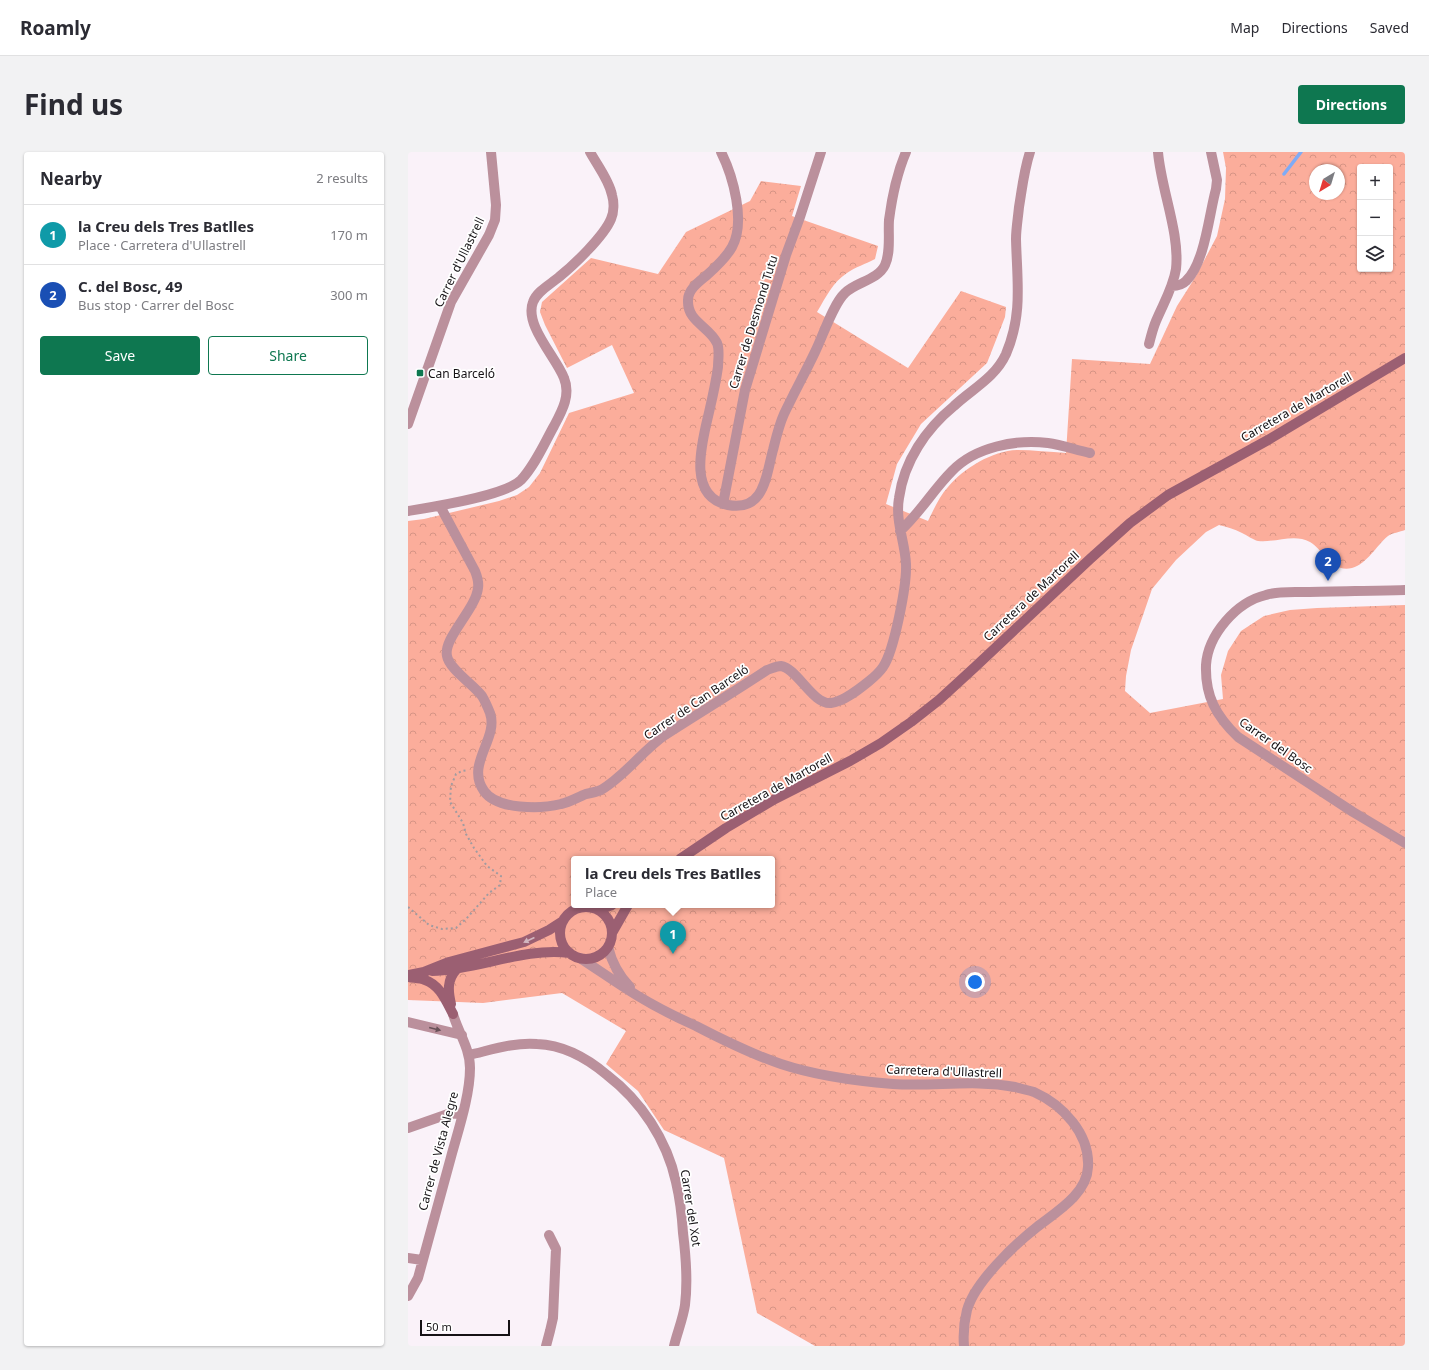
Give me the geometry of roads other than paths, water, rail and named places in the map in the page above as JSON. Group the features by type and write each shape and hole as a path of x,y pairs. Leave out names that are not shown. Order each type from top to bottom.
{"main road":[{"name":"Carretera de Martorell","path":"684,856 726,828 776,800 850,762 911,722 939,700 1130,523 1168,495 1275,436 1405,358"},
{"path":"408,976 424,972 449,962 524,942 549,930 563,921 570,912 579,908"},
{"path":"424,972 456,970 496,960 555,951 570,953 586,959 597,956 608,947 612,939 612,933 610,922 607,917 594,908"},
{"path":"599,910 604,908"},
{"path":"612,933 626,908"},
{"path":"563,921 561,927 561,938 566,949 570,953"},
{"path":"453,1014 448,988 450,979 456,970"},
{"path":"408,976 424,979 433,983 440,990 453,1014"}],"street":[{"name":"Carrer d'Ullastrell","path":"408,424 451,302 489,235 495,220 496,205 491,152"},
{"path":"408,511 440,506 493,493 514,486 521,480 534,462 563,406 568,392 564,378 539,334 534,323 532,309 536,296 589,249 612,217 612,194 590,152"},
{"path":"721,152 731,176 737,210 738,229 734,243 727,255 697,284 689,296 688,302 690,314 713,337 719,353 712,400 702,445 700,465 704,488 723,504 737,506 746,504 755,499 761,492 767,478 773,450 783,417 836,305 845,293 879,272 884,266 887,256 891,203 902,160 906,152"},
{"name":"Carrer de Desmond Tutu","path":"723,504 745,390 786,255 821,152"},
{"name":"Carrer de Can Barceló","path":"440,506 475,570 478,582 478,590 474,601 451,638 446,654 448,660 482,697 490,714 490,730 478,768 479,782 484,792 491,798 521,807 539,807 561,804 599,791 611,783 660,740 774,667 781,666 787,669 822,701 828,703 841,700 868,682 883,668 892,647 901,609 906,565 900,531 898,499 904,474 916,449 939,420 976,389 998,368 1012,338 1018,308 1017,221 1030,152"},
{"path":"1149,344 1156,321 1172,286 1176,271 1174,239 1158,152"},
{"path":"1172,286 1179,286 1187,280 1203,249 1217,180 1211,152"},
{"path":"900,531 912,521 953,470 975,454 1010,444 1032,442 1050,443 1090,453"},
{"name":"Carrer del Bosc","path":"1405,590 1266,594 1235,612 1220,629 1209,649 1206,670 1209,696 1216,712 1226,726 1238,737 1352,812 1405,843"},
{"name":"Carretera d'Ullastrell","path":"608,947 614,965 622,979 640,998"},
{"name":"Carretera d'Ullastrell","path":"580,958 640,998 749,1052 782,1064 826,1075 895,1084 980,1083 1007,1086 1032,1091 1046,1098 1068,1117 1078,1129 1084,1140 1088,1156 1088,1169 1085,1180 1069,1202 1036,1227 1009,1252 974,1294 967,1309 963,1332 964,1346"},
{"name":"Carrer de Vista Alegre","path":"408,1296 418,1278 469,1085 470,1068 468,1055 462,1035 456,1025 453,1014"},
{"path":"408,1022 462,1035"},
{"name":"Carrer del Xot","path":"468,1055 518,1044 556,1046 578,1054 599,1068 622,1087 636,1102 663,1144 668,1156 676,1182 682,1215 687,1279 684,1307 674,1346"},
{"path":"408,1128 448,1114 462,1113"},
{"path":"546,1346 552,1318 556,1249 549,1235"},
{"path":"408,1258 422,1260"}],"waterway":[{"path":"1284,174 1301,152"}],"place":[{"name":"Can Barceló","path":"420,373"},
{"name":"C. del Bosc, 49","path":"1328,581"},
{"name":"la Creu dels Tres Batlles","path":"673,954"}]}
